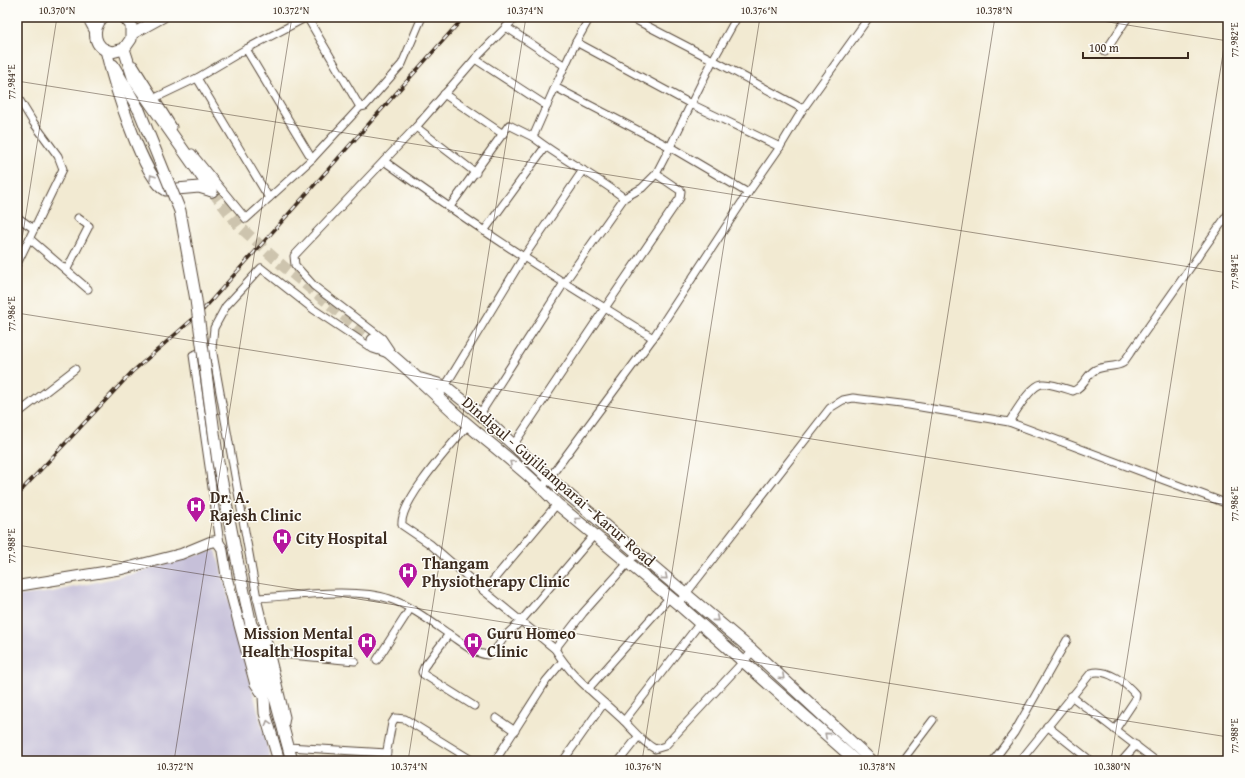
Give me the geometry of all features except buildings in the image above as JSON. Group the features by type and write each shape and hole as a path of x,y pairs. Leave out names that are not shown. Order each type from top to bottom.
{"main road":[{"path":"88,17 95,30"},
{"path":"103,17 98,22 95,30 95,38 99,45 107,51 139,110 180,211 196,300 218,462 251,625 249,638 264,696 265,713 279,761"},
{"path":"123,81 121,72 124,48 132,34 131,25 125,17"},
{"path":"107,51 115,86 146,165 155,182 166,190 199,187 212,191 134,80 124,48"},
{"path":"107,51 124,48"},
{"name":"Dindigul - Gujiliamparai - Karur Road","path":"373,340 395,356 438,398 542,488 557,504 595,534 743,661"},
{"name":"Dindigul - Gujiliamparai - Karur Road","path":"420,379 445,386 480,414 550,479 754,651"},
{"path":"251,625 258,635 292,761"},
{"path":"754,651 872,761"},
{"path":"743,661 855,761"}],"street":[{"path":"132,34 163,17"},
{"path":"155,98 197,78 246,49 307,17 360,107"},
{"path":"124,48 136,71 188,149 246,219 312,159 360,107 365,106 402,64 422,17"},
{"path":"395,356 382,338 314,286 295,265 294,256 416,127 475,59 516,17"},
{"path":"533,137 576,42 590,17"},
{"path":"630,17 803,109"},
{"path":"480,414 564,283 624,198 642,188 656,174 713,60 737,17"},
{"path":"542,488 652,338 780,147 803,109 869,17"},
{"path":"1105,52 1128,17"},
{"path":"506,27 565,66"},
{"path":"576,42 691,104 780,147"},
{"path":"246,49 312,159"},
{"path":"475,59 547,106"},
{"path":"197,78 269,198"},
{"path":"556,87 670,147 748,193"},
{"path":"444,94 503,134"},
{"path":"17,96 33,122 57,154 63,166 61,176 17,264"},
{"path":"449,208 476,173 509,125 533,137 545,147 608,185 624,198"},
{"path":"416,127 476,173"},
{"path":"484,231 545,147"},
{"path":"384,161 449,208 523,258 652,338"},
{"path":"438,398 523,258 583,170"},
{"path":"514,444 681,195 680,189 656,174"},
{"path":"1009,422 1025,398 1038,384 1073,391 1079,388 1094,370 1123,363 1228,214"},
{"path":"17,217 34,229"},
{"path":"67,269 89,226 78,218"},
{"path":"30,239 67,269 88,289"},
{"path":"284,733 286,717 257,598 212,348 214,328 226,306 261,268 314,309 373,349 395,356"},
{"path":"212,348 193,355 220,543 255,683 264,696"},
{"path":"17,413 75,369"},
{"path":"588,689 674,601 686,594 830,408 843,400 853,398 909,405 1009,422 1228,504"},
{"path":"468,425 422,482 405,507 401,518 402,525 430,544 484,591 555,649 562,662 588,689 624,721 638,737 655,749 665,746 754,651"},
{"path":"209,469 232,463"},
{"path":"484,591 557,504"},
{"path":"257,598 317,594 367,595 390,599 449,634 468,648 487,655 496,648 505,636 521,621 595,534"},
{"path":"17,586 122,570 181,554 210,542 217,541 220,543"},
{"path":"555,649 583,613 637,553"},
{"path":"377,660 410,610"},
{"path":"624,721 700,623"},
{"path":"449,634 424,667 422,672 474,706"},
{"path":"993,761 1014,733 1067,640"},
{"path":"270,653 355,661"},
{"path":"495,761 516,731 546,681 562,662"},
{"path":"1020,761 1091,673 1103,672 1113,676 1134,692 1136,698 1115,730"},
{"path":"1071,696 1156,761"},
{"path":"563,761 604,703"},
{"path":"386,761 392,723 395,718 399,717 405,719 473,761"},
{"path":"496,718 516,731"},
{"path":"902,761 933,720"},
{"path":"1047,726 1091,761"},
{"path":"619,761 638,737"},
{"path":"1122,761 1136,745"},
{"path":"288,748 387,753"}],"shaded area":[{"path":"216,550 271,761 17,761 17,596 52,592 128,575"}],"tunnel":[{"path":"212,191 239,226 283,266 373,340"}],"railway":[{"path":"17,495 132,372 202,311 464,17"}],"place":[{"name":"Dr. A. Rajesh Clinic","path":"196,523"},
{"name":"City Hospital","path":"282,555"},
{"name":"Thangam Physiotherapy Clinic","path":"408,589"},
{"name":"Mission Mental Health Hospital","path":"367,659"},
{"name":"Guru Homeo Clinic","path":"473,659"}]}
